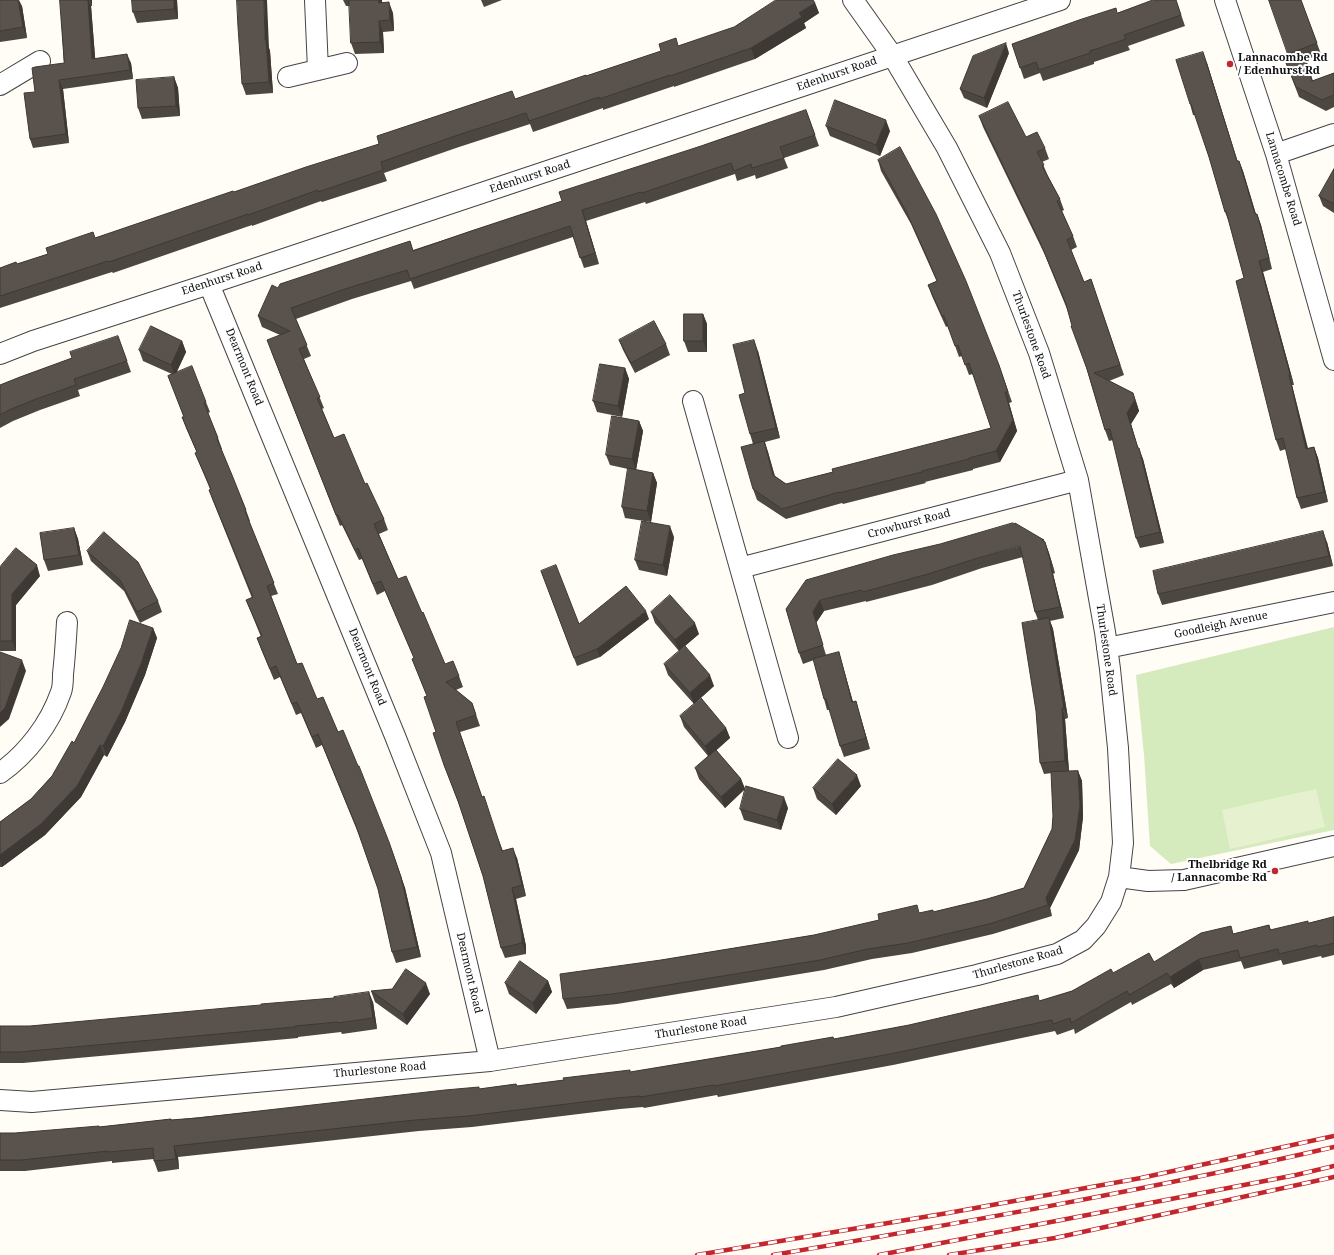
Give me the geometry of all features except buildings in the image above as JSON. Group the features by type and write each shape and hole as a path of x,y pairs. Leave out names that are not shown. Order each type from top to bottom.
{"street":[{"path":"315,0 318,70"},
{"name":"Thurlestone Road","path":"0,1100 32,1102 490,1061 836,1007 977,975 1057,954 1082,940 1096,926 1111,902 1119,877 1123,843 1122,805 1118,748 1107,648 1078,480 1039,353 1000,253 947,148 892,55 853,0"},
{"name":"Edenhurst Road","path":"0,354 33,341 210,284 1060,0"},
{"name":"Lannacombe Road","path":"1225,0 1276,154 1333,349"},
{"path":"0,85 40,61"},
{"path":"288,77 347,63"},
{"path":"1276,154 1334,134"},
{"name":"Dearmont Road","path":"210,284 395,736 441,853 490,1061"},
{"path":"693,401 788,738"},
{"name":"Crowhurst Road","path":"740,568 1078,480"},
{"name":"Goodleigh Avenue","path":"1107,648 1334,602"},
{"path":"0,772 7,768 34,741 48,719 61,691 67,622"},
{"path":"1119,877 1148,880 1184,880 1334,846"}],"green space":[{"path":"1334,627 1334,830 1171,864 1150,846 1144,755 1136,675"},
{"path":"1316,789 1325,827 1230,849 1222,810"}],"railway":[{"path":"697,1255 948,1213 1141,1178 1334,1136"},
{"path":"773,1255 914,1231 1124,1192 1334,1147"},
{"path":"879,1255 1296,1175 1334,1166"},
{"path":"949,1255 1055,1238 1334,1177"}],"place":[{"name":"Lannacombe Rd / Edenhurst Rd","path":"1230,64"},
{"name":"Thelbridge Rd / Lannacombe Rd","path":"1275,871"}]}
